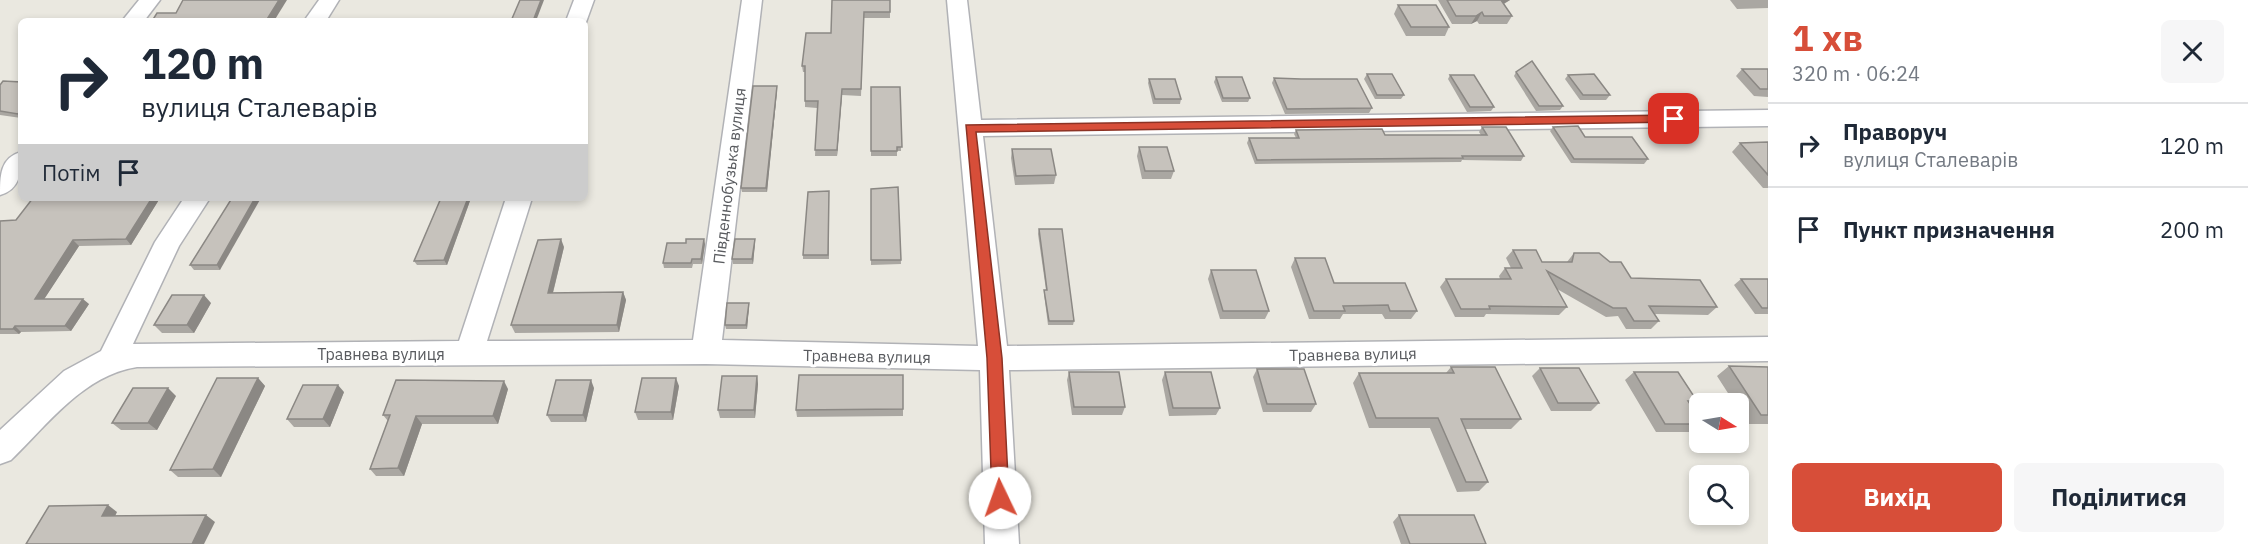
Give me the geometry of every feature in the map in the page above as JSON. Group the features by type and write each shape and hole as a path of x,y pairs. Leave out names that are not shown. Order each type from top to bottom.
{"street":[{"path":"135,18 150,0"},
{"path":"317,18 329,0"},
{"path":"578,18 584,0"},
{"name":"Південнобузька вулиця","path":"706,352 752,0"},
{"path":"957,0 994,358 1002,544"},
{"path":"970,128 1768,118"},
{"path":"0,186 18,164"},
{"path":"111,359 168,242 195,201"},
{"path":"469,354 518,201"},
{"name":"Травнева вулиця","path":"0,450 74,381 111,359 136,355 706,352 994,358 1768,349"}],"building":[{"path":"183,0 279,0 268,18 154,18 157,13 176,13"},
{"path":"520,0 541,0 534,18 512,18"},
{"path":"832,0 890,0 890,12 864,12 861,89 842,89 837,150 815,150 818,101 805,101 805,66 802,66 806,33 831,33"},
{"path":"1447,0 1501,0 1512,16 1484,16 1482,12 1476,16 1456,16"},
{"path":"1398,5 1436,5 1449,27 1411,27"},
{"path":"1532,61 1563,106 1539,106 1516,72"},
{"path":"1742,69 1768,69 1768,89 1760,89"},
{"path":"1367,74 1392,74 1404,95 1377,95"},
{"path":"1594,74 1610,95 1583,95 1568,75"},
{"path":"1450,75 1474,75 1494,107 1470,107"},
{"path":"1216,77 1242,77 1250,98 1223,98"},
{"path":"1274,78 1357,79 1372,108 1287,109"},
{"path":"1149,79 1175,79 1181,99 1155,99"},
{"path":"3,81 18,82 18,114 0,111 0,85"},
{"path":"753,86 777,86 766,188 741,188"},
{"path":"871,87 900,87 902,147 897,147 897,151 871,151"},
{"path":"1578,126 1585,137 1632,137 1648,159 1574,159 1553,127"},
{"path":"1482,127 1506,127 1524,156 1257,160 1249,138 1299,138 1296,130 1382,129 1385,135 1487,135"},
{"path":"1768,142 1768,175 1740,143"},
{"path":"1139,147 1167,147 1174,171 1145,171"},
{"path":"1012,149 1051,149 1056,175 1016,176"},
{"path":"898,187 901,260 871,260 871,189"},
{"path":"829,191 828,255 803,255 808,192"},
{"path":"31,201 150,201 126,239 73,240 35,299 83,299 65,326 15,326 13,329 0,329 0,221 16,220"},
{"path":"230,201 253,201 217,265 190,265"},
{"path":"440,201 467,201 444,260 414,261"},
{"path":"1039,229 1062,229 1074,321 1049,321"},
{"path":"561,239 548,293 623,292 617,325 511,325 538,240"},
{"path":"686,239 704,239 701,259 692,259 691,263 663,263 667,243 686,243"},
{"path":"735,239 755,239 752,259 732,259"},
{"path":"1513,250 1536,250 1542,262 1572,262 1574,253 1599,253 1610,262 1621,262 1631,278 1700,280 1717,307 1649,306 1659,321 1634,321 1626,308 1613,308 1547,271 1567,307 1489,306 1490,309 1461,309 1446,279 1511,279 1505,268 1522,268"},
{"path":"1295,258 1325,258 1334,283 1405,283 1417,311 1390,311 1388,305 1343,306 1345,311 1314,311"},
{"path":"1211,270 1256,270 1269,311 1223,311"},
{"path":"1741,279 1768,279 1768,308 1762,308"},
{"path":"172,295 204,295 187,325 154,325"},
{"path":"727,303 749,303 746,325 725,325"},
{"path":"1729,366 1768,367 1768,415 1761,415 1749,393 1747,393"},
{"path":"1451,367 1495,367 1521,419 1461,419 1488,482 1466,482 1438,418 1376,418 1359,373 1454,373"},
{"path":"1540,368 1579,368 1599,403 1558,403"},
{"path":"1257,369 1304,369 1316,404 1267,404"},
{"path":"1069,372 1119,372 1125,407 1074,407"},
{"path":"1165,372 1211,372 1220,408 1173,408"},
{"path":"1634,372 1678,372 1692,393 1689,393 1688,401 1689,424 1665,424"},
{"path":"799,375 903,375 903,409 796,410"},
{"path":"722,376 757,376 754,410 718,410"},
{"path":"217,378 258,378 213,469 170,470"},
{"path":"642,378 676,378 671,412 635,412"},
{"path":"396,380 504,381 493,416 416,416 398,468 370,469 390,415 383,415"},
{"path":"556,380 591,380 583,415 547,415"},
{"path":"303,385 338,385 323,419 287,419"},
{"path":"133,388 168,388 148,423 112,423"},
{"path":"108,505 102,516 206,515 192,544 26,544 49,506"},
{"path":"1399,515 1474,515 1486,544 1410,544"}],"route":[{"path":"1000,498 994,358 970,128 1674,119"}]}
